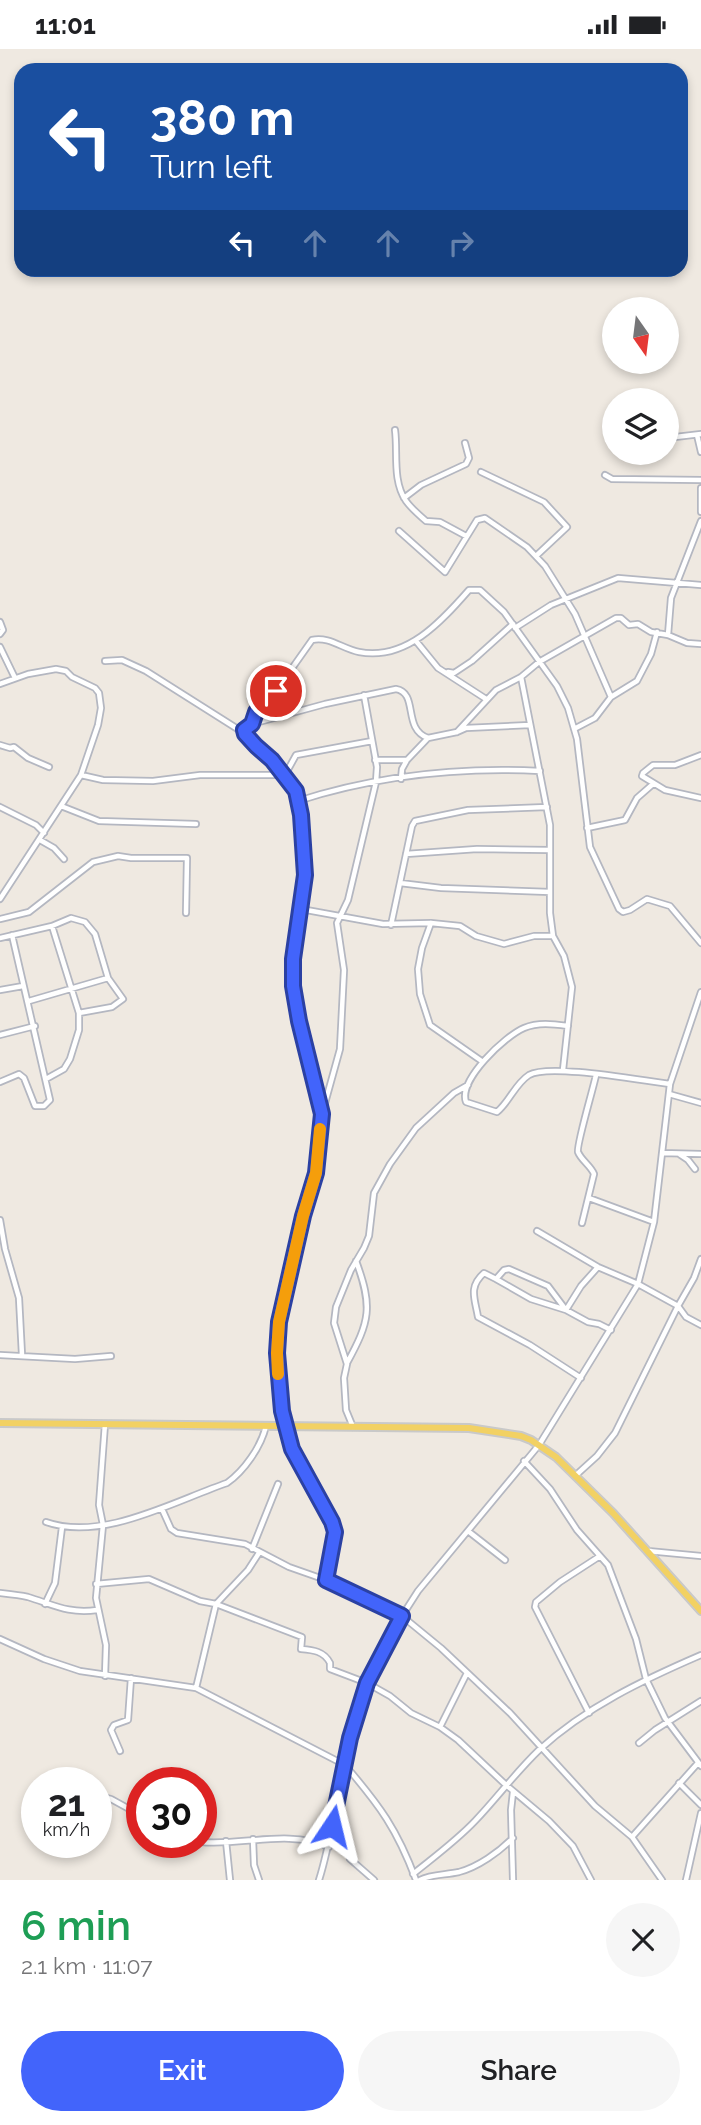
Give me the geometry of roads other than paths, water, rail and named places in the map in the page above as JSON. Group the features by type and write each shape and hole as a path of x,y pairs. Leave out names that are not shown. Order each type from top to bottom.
{"main road":[{"path":"0,1423 469,1428 520,1436 556,1457 613,1513 701,1611"}],"street":[{"path":"395,430 398,459 396,471 404,498 426,521 440,522 466,536"},
{"path":"679,437 699,435 701,452"},
{"path":"404,498 421,485 466,464 469,459 465,443"},
{"path":"481,472 544,502 567,527 536,556"},
{"path":"605,475 612,479 701,480"},
{"path":"701,488 701,512"},
{"path":"399,531 445,572 477,520 485,518 527,547 545,566 567,599 611,697"},
{"path":"668,635 671,598 701,521"},
{"path":"443,671 454,673 514,626 593,586 618,578 701,585"},
{"path":"252,724 256,712 276,691 312,640 322,639 370,654 403,649 448,615 469,590 480,590 514,626 557,686 568,708 574,729 590,847 619,909 624,912 630,910 647,899 670,906 701,943"},
{"path":"457,732 496,690 617,618 629,625 638,624 651,632 687,643 701,644"},
{"path":"0,622 3,630 0,634"},
{"path":"574,729 595,718 611,697 637,681 651,654 657,632"},
{"path":"416,641 438,668 486,699"},
{"path":"0,647 15,678"},
{"path":"105,661 122,660 146,671 245,734 285,775 296,791 305,875 293,959 293,986 322,1114"},
{"path":"0,684 15,678 57,670 66,671 72,677 91,685 99,693 101,708 81,775 0,899"},
{"path":"521,677 550,825 553,936 564,956 572,987 563,1070"},
{"path":"245,734 246,727 252,724 396,689 404,690 408,695 412,721 422,736 428,738 466,728 530,725"},
{"path":"326,1580 335,1532 326,1510 292,1449 282,1411 277,1353 279,1322 303,1216 316,1173 322,1114 340,1049 344,970 337,923 348,899 376,782 375,759 364,695"},
{"path":"401,779 407,760 428,738"},
{"path":"285,775 296,755 372,741"},
{"path":"0,745 14,747 28,758 49,767"},
{"path":"701,755 675,765 653,765 642,776 665,790 701,798"},
{"path":"375,759 407,760"},
{"path":"298,801 330,791 443,771 540,771"},
{"path":"81,775 103,780 153,781 200,775 285,775"},
{"path":"587,828 625,820 637,798 653,784"},
{"path":"61,806 99,821 196,824"},
{"path":"391,925 412,826 420,818 468,810 547,807"},
{"path":"2,811 36,825 44,833"},
{"path":"40,840 54,848 64,859"},
{"path":"406,854 477,849 549,850"},
{"path":"0,919 29,912 93,862 118,856 187,858 186,913"},
{"path":"400,883 441,888 550,892"},
{"path":"301,909 391,925 431,923 460,926 484,939 504,944 534,936 553,936"},
{"path":"0,938 52,926 71,918 90,926 95,934 108,978 122,997 122,1002 113,1007 79,1013"},
{"path":"431,923 418,969 420,994 430,1025 483,1062"},
{"path":"46,1079 64,1069 79,1030 79,1013 52,926"},
{"path":"0,1082 15,1075 22,1076 33,1104 38,1107 50,1100 12,935"},
{"path":"29,1001 108,978"},
{"path":"0,990 23,986"},
{"path":"319,1880 329,1847 335,1804 367,1683 402,1616 418,1591 539,1445 638,1284 654,1222 670,1084 701,992"},
{"path":"568,1026 537,1024 507,1038 483,1062 468,1085 464,1098 466,1103 497,1112 507,1104 516,1087 526,1077 534,1073 563,1070 670,1084"},
{"path":"0,1035 35,1027"},
{"path":"582,1223 594,1171 579,1154 578,1145 596,1075"},
{"path":"353,1427 346,1410 344,1395 347,1364 334,1323 336,1307 369,1236 374,1193 390,1164 416,1128 454,1093 468,1085"},
{"path":"669,1094 701,1103"},
{"path":"662,1153 701,1154"},
{"path":"678,1154 688,1160 695,1169"},
{"path":"589,1198 654,1222"},
{"path":"0,1220 19,1298 22,1355"},
{"path":"537,1231 598,1267 638,1284 678,1306 686,1317 701,1325"},
{"path":"575,1477 597,1456 615,1433 694,1278 701,1259"},
{"path":"347,1364 363,1335 369,1308 356,1261"},
{"path":"566,1310 581,1286 598,1267"},
{"path":"496,1279 503,1270 509,1269 548,1286 566,1310"},
{"path":"581,1378 530,1345 478,1317 472,1290 484,1273 531,1299 566,1310 611,1331"},
{"path":"0,1355 75,1359 111,1356"},
{"path":"105,1424 99,1505 103,1525 96,1584 97,1610 106,1645 105,1677"},
{"path":"46,1522 62,1527 103,1525 162,1509 227,1483 259,1443 266,1426"},
{"path":"524,1461 550,1489 577,1530 608,1565 628,1615 646,1679 668,1722 699,1764 632,1837"},
{"path":"253,1549 278,1484"},
{"path":"162,1509 171,1529 177,1533 245,1544 289,1567 326,1580 402,1616 441,1648 510,1713 595,1806 632,1837 662,1880"},
{"path":"45,1604 55,1583 62,1527"},
{"path":"468,1531 505,1559"},
{"path":"647,1551 701,1556"},
{"path":"196,1688 216,1604 248,1570 259,1553"},
{"path":"589,1713 535,1607 536,1602 560,1582 600,1556"},
{"path":"96,1584 149,1579 200,1601 216,1604 302,1637 301,1649 316,1650 328,1659 330,1669 367,1683 390,1696 411,1713 440,1727 475,1754 573,1846 591,1880"},
{"path":"0,1593 26,1597 59,1609 82,1612 97,1610"},
{"path":"0,1639 44,1659 80,1671 105,1677 131,1678 196,1688 345,1765 388,1819 418,1880 474,1866 513,1838"},
{"path":"413,1874 476,1821 541,1748 606,1700 701,1655"},
{"path":"440,1727 467,1673"},
{"path":"120,1751 111,1730 114,1725 128,1720 131,1678"},
{"path":"639,1743 701,1700"},
{"path":"679,1783 701,1805"},
{"path":"513,1791 513,1880"},
{"path":"686,1880 701,1813"},
{"path":"253,1839 254,1865 259,1880"},
{"path":"217,1841 286,1839 329,1847"},
{"path":"226,1841 230,1880"},
{"path":"350,1859 374,1880"}]}
